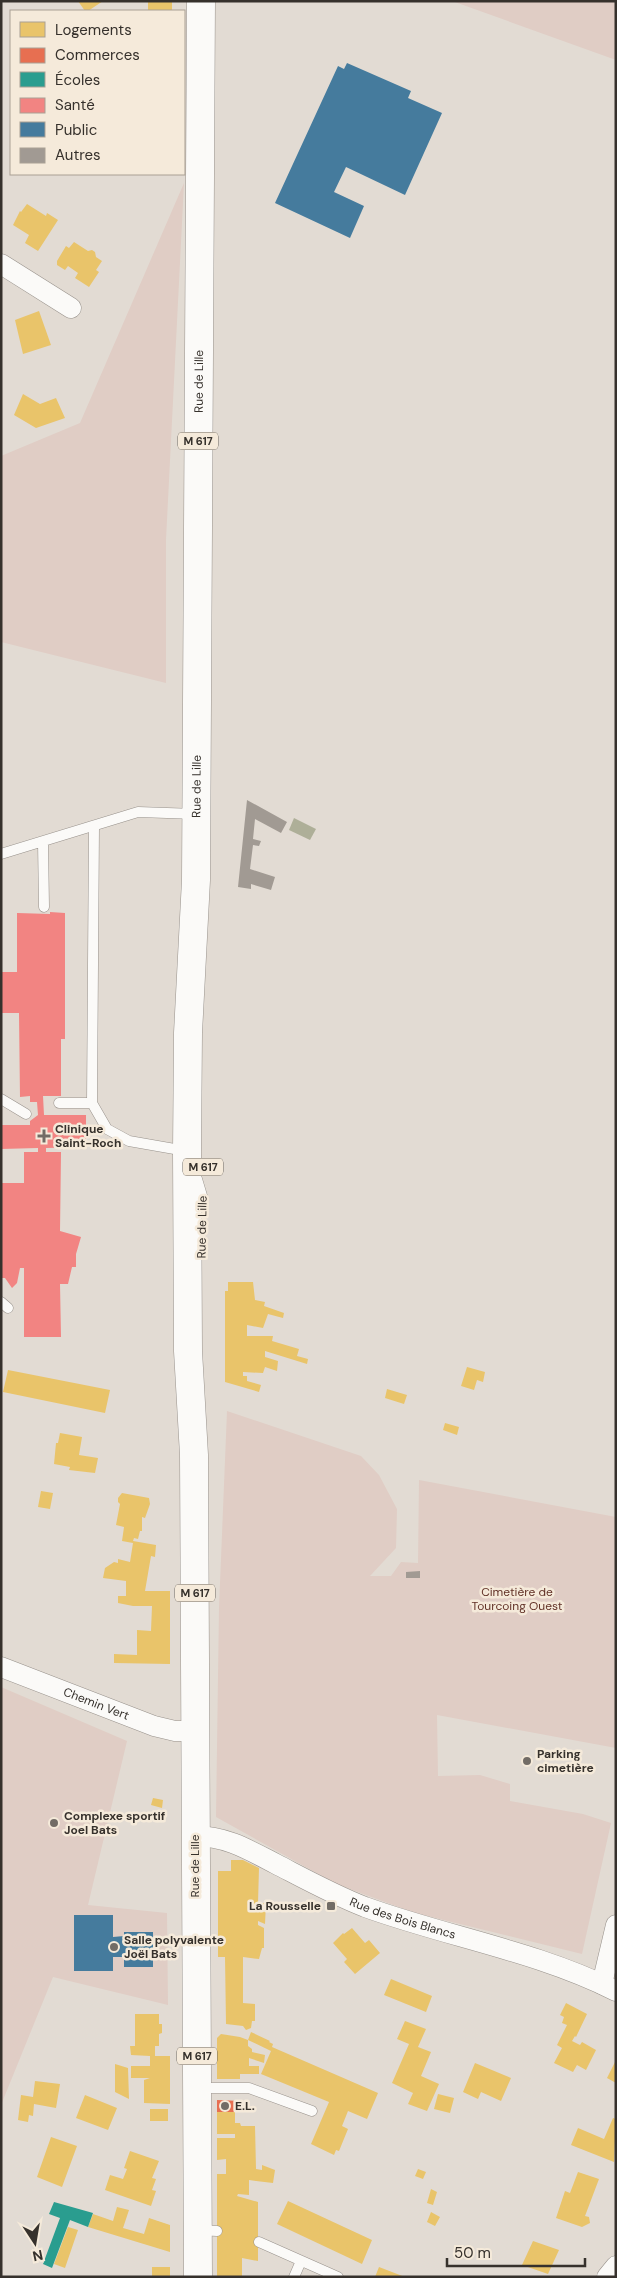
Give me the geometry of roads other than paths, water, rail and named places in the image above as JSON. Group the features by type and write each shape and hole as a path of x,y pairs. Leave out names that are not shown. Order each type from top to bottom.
{"main road":[{"name":"Rue de Lille","path":"198,2277 207,2231 197,2088 194,1455 188,1351 187,1152 188,1033 196,880 197,814 201,1"},
{"name":"Rue de Lille","path":"194,1455 200,1371 204,1042 196,880"}],"street":[{"path":"1,264 71,308"},
{"name":"Chemin Vert","path":"1,1666 154,1726 175,1731 195,1731"},
{"name":"Rue des Bois Blancs","path":"195,1836 231,1841 333,1893 364,1906 534,1956 609,1987"},
{"path":"609,1987 616,1925"},
{"path":"606,2277 616,2266"}],"lane":[{"path":"1,854 138,812 197,814"},
{"path":"94,826 92,1103 107,1129 129,1141 187,1152 196,1156 196,1177 203,1199"},
{"path":"43,842 44,907"},
{"path":"1,1099 26,1114"},
{"path":"58,1103 92,1103"},
{"path":"197,2088 249,2088 312,2111"},
{"path":"258,2242 338,2277"},
{"path":"294,2277 302,2261"}],"place":[{"name":"Clinique Saint-Roch","path":"44,1136"},
{"name":"Parking cimetière","path":"527,1761"},
{"name":"Complexe sportif Joel Bats","path":"54,1823"},
{"name":"La Rousselle","path":"331,1906"},
{"name":"Salle polyvalente Joël Bats","path":"114,1947"},
{"name":"E.L.","path":"225,2106"}],"park label":[{"name":"Cimetière de Tourcoing Ouest","path":"517,1599"}]}
